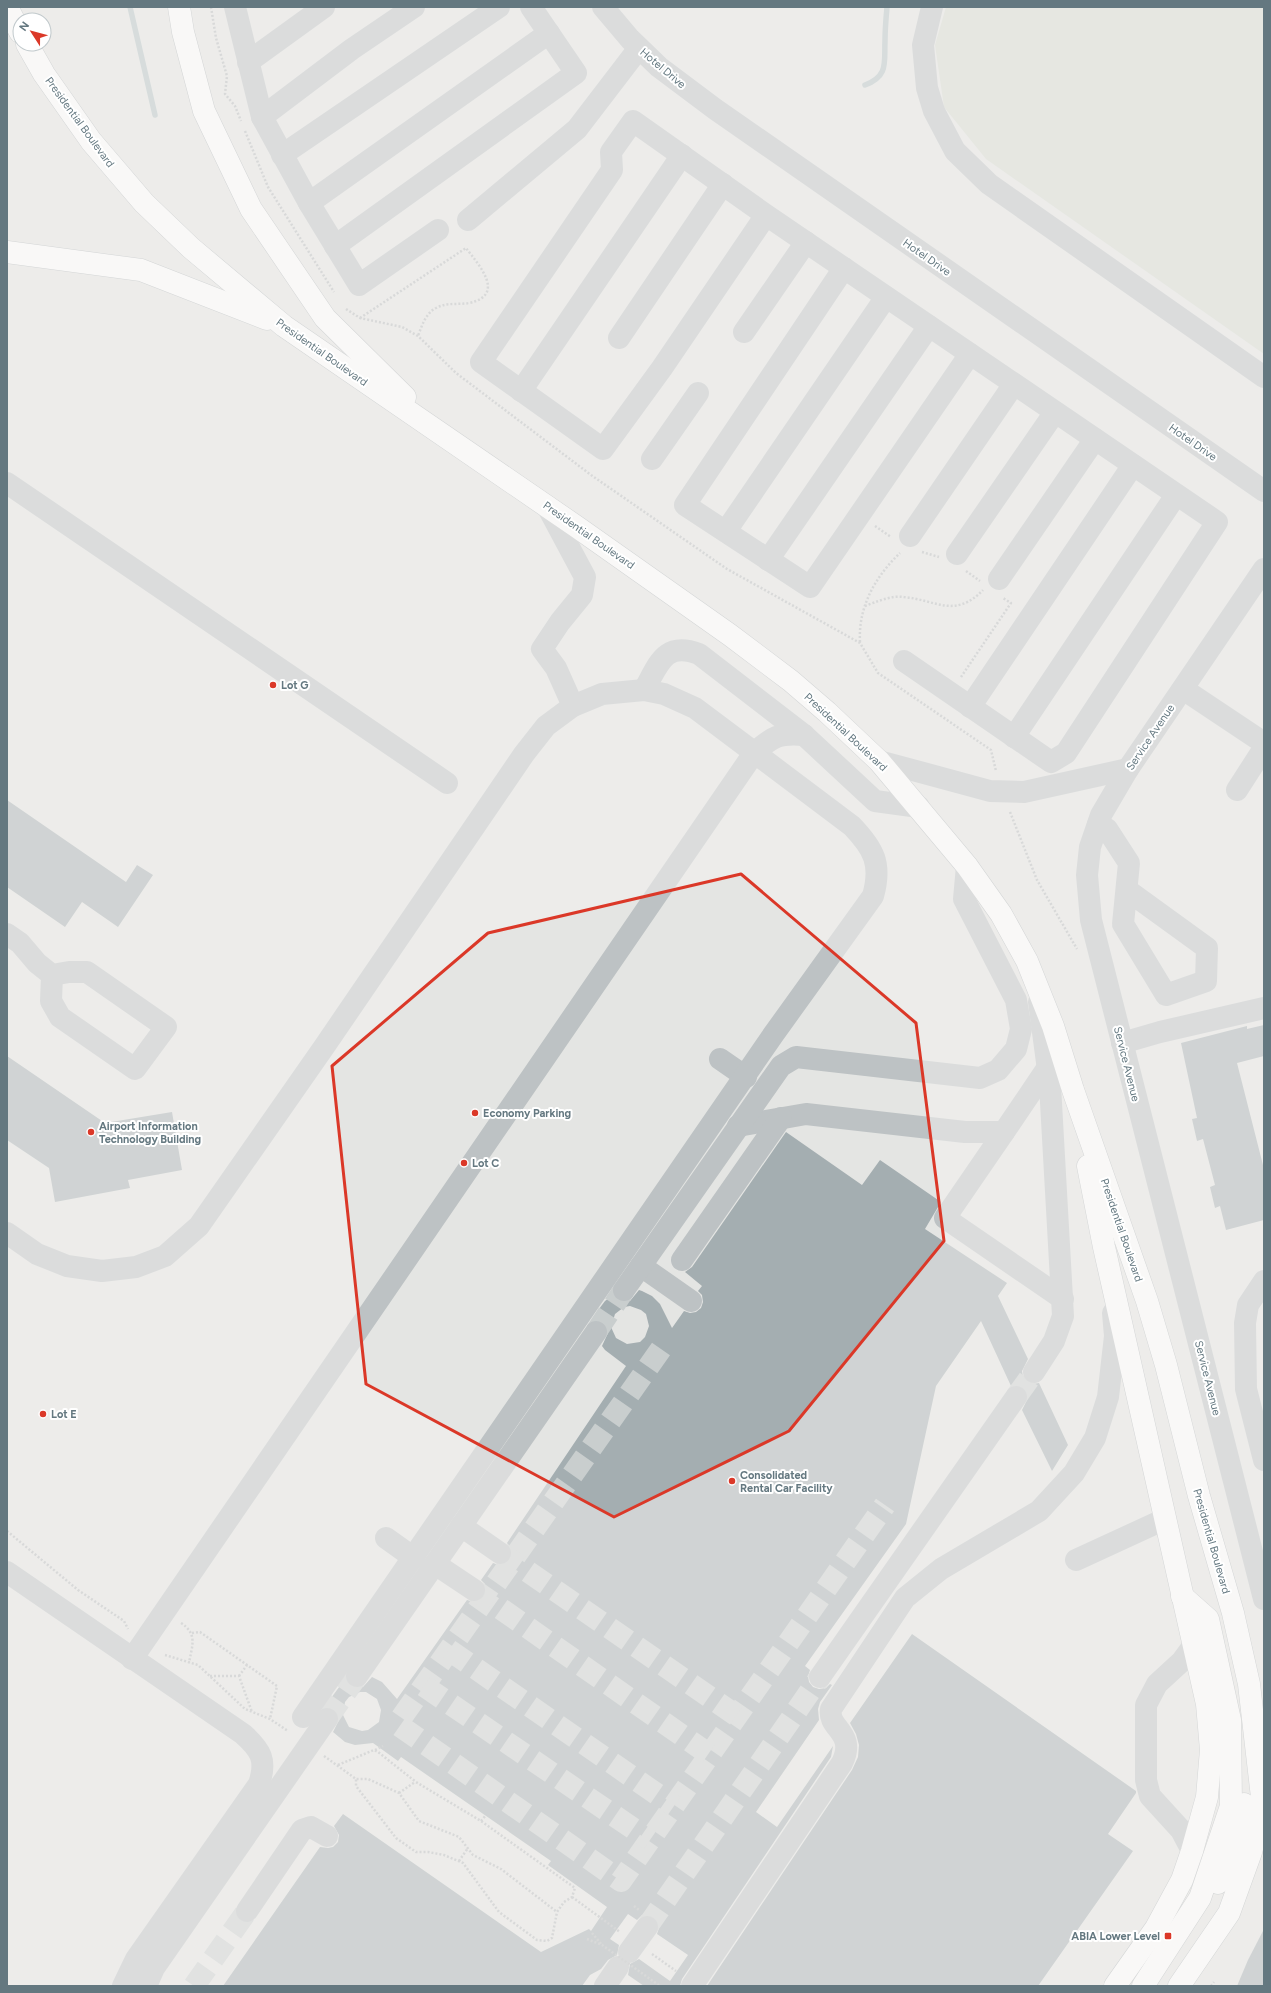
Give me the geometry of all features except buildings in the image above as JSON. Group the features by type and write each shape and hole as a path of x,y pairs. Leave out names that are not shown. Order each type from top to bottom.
{"main road":[{"path":"7,7 12,17"},
{"path":"178,7 183,32 204,111 251,209 325,318 445,437"},
{"name":"Presidential Boulevard","path":"32,52 44,74 91,141 144,203 191,248 284,326 547,506 730,635 791,681 827,712 879,761 967,866 1001,914 1027,961 1053,1026 1073,1090 1147,1300 1166,1365 1199,1496 1233,1613 1249,1684 1256,1732 1263,1806 1251,1852 1228,1912 1180,1986"},
{"path":"7,252 141,270 284,326"},
{"name":"Presidential Boulevard","path":"1073,1090 1104,1247 1207,1704 1211,1750 1207,1797 1192,1851 1182,1880 1156,1928 1115,1986"},
{"path":"1143,1986 1200,1898 1231,1806 1230,1720 1208,1619 1182,1596"},
{"path":"1152,1986 1207,1906 1235,1845 1243,1810 1256,1732"}],"street":[{"path":"235,7 262,117 309,203 359,285 438,230"},
{"path":"248,62 324,7"},
{"path":"262,117 352,49 414,7"},
{"path":"282,155 499,7"},
{"path":"335,246 576,73 531,7"},
{"name":"Hotel Drive","path":"602,7 639,48 659,67 715,109 1264,491"},
{"path":"932,7 923,45 927,88 934,111 954,151 988,184 1264,377"},
{"path":"309,203 549,33"},
{"path":"468,220 577,129 639,48"},
{"path":"766,215 662,368 603,449 481,362 612,170 611,152 633,121 766,215 1217,522 1066,753 1051,762 904,662"},
{"path":"521,391 682,155"},
{"path":"619,338 723,184"},
{"path":"744,332 806,242"},
{"path":"844,268 685,505 810,587 970,354"},
{"path":"726,531 886,297"},
{"path":"768,560 929,326"},
{"path":"907,544 1014,384"},
{"path":"652,459 698,393"},
{"path":"954,560 1055,412"},
{"path":"999,587 1095,439"},
{"path":"970,707 1132,465"},
{"path":"7,483 448,783"},
{"path":"1014,737 1176,495"},
{"path":"547,506 585,577 582,595 560,622 542,649 556,668 573,706"},
{"name":"Service Avenue","path":"1264,569 1128,769 1101,815 1090,847 1086,875 1091,920 1264,1599"},
{"path":"644,690 660,661 671,651 685,649 699,654 804,735 875,801 919,807"},
{"path":"1183,689 1264,743"},
{"path":"7,1233 37,1254 61,1264 102,1271 136,1267 164,1256 199,1226 324,1047 524,754 546,726 573,706 602,694 644,690 664,694 695,708 852,826 868,843 878,869 877,883 873,896 774,1035 298,1726"},
{"path":"132,1659 754,753 771,738 788,734 804,735"},
{"path":"1237,790 1264,748"},
{"path":"879,761 990,791 1024,792 1128,769"},
{"path":"1098,824 1108,828 1129,863 1123,924 1166,995 1206,981 1207,948 1127,890"},
{"path":"624,1290 780,1066 796,1057 980,1078 998,1070 1016,1049 1021,1029 1016,1000 964,899 967,866"},
{"path":"7,934 20,943 37,964 52,975 69,972 87,972 166,1027 135,1069 60,1017 51,1001 52,975"},
{"path":"1034,1372 1054,1341 1063,1316 1055,1147 1048,1067 1037,987"},
{"path":"1122,1043 1160,1032 1264,1008"},
{"path":"720,1059 746,1077"},
{"path":"1048,1067 946,1218 1063,1299"},
{"path":"738,1126 806,1114 965,1132 1004,1132"},
{"path":"658,1242 685,1262 781,1118"},
{"path":"692,1986 842,1763 846,1748 843,1733 830,1714 831,1709 906,1598 941,1569 1039,1511 1074,1473 1095,1438 1108,1397 1116,1336 1104,1247"},
{"path":"641,1266 690,1301"},
{"path":"1264,1281 1248,1305 1245,1323 1246,1389 1264,1460"},
{"path":"357,1676 596,1332"},
{"path":"820,1677 855,1611 1016,1397"},
{"path":"1076,1560 1165,1519"},
{"path":"461,1526 500,1553"},
{"path":"386,1538 414,1558"},
{"path":"434,1564 474,1590"},
{"path":"7,1572 243,1734 254,1744 260,1754 263,1771 258,1784 136,1959 123,1986"},
{"path":"1192,1851 1181,1830 1150,1796 1146,1780 1146,1705 1158,1684 1182,1661 1194,1646"},
{"path":"146,1986 154,1968 327,1719"},
{"path":"247,1911 302,1830 311,1827 327,1836"},
{"path":"605,1986 624,1952 647,1927"}],"path":[{"path":"360,318 466,248 486,276 488,285 485,293 478,300 468,303 446,304 435,308 426,317 418,336"},
{"path":"865,606 903,596 953,607 968,601 986,586 954,560 907,544 872,524"},
{"path":"860,643 860,628 865,606 872,588 883,572 907,544"},
{"path":"960,678 1011,603 999,587"},
{"path":"7,1531 78,1590 124,1621 128,1625 129,1632"},
{"path":"179,1621 188,1627 192,1633 190,1663"},
{"path":"192,1633 200,1632 277,1686 270,1719"},
{"path":"159,1651 177,1660 198,1665 242,1706 252,1712 270,1719 298,1726"},
{"path":"239,1676 247,1665"},
{"path":"210,1676 239,1676"},
{"path":"239,1676 252,1712"},
{"path":"338,1765 383,1746"},
{"path":"356,1779 356,1786 396,1838 416,1852 428,1852 444,1855 463,1863 499,1912 537,1940 547,1941 552,1938 557,1912 564,1902 572,1897 576,1887 482,1821 416,1782 374,1750"},
{"path":"321,1754 356,1779 368,1779 399,1793 419,1822 459,1837 474,1855 501,1869 557,1912"},
{"path":"399,1793 416,1782"},
{"path":"482,1821 486,1815"},
{"path":"459,1861 468,1848"},
{"path":"572,1897 624,1952"},
{"path":"592,1933 602,1945 660,1986"},
{"path":"587,1940 602,1945"},
{"path":"1212,1986 1214,1982"}],"highlighted area":[{"path":"741,874 916,1023 944,1241 789,1431 614,1517 366,1384 332,1066 488,933"}],"shaded area":[{"path":"7,7 1264,7 1264,1986 7,1986"},
{"path":"946,7 1264,7 1264,354 986,159 944,107 935,45"}],"waterway":[{"path":"130,7 155,115"},
{"path":"865,85 878,77 884,68 887,7"}],"tunnel":[{"path":"596,1332 624,1290"},
{"path":"661,1349 397,1724 621,1881 885,1505"},
{"path":"1016,1397 1034,1372"},
{"path":"501,1553 737,1716"},
{"path":"474,1590 710,1755"},
{"path":"449,1650 674,1806"},
{"path":"327,1719 357,1676"},
{"path":"647,1927 820,1677"},
{"path":"424,1686 650,1840"},
{"path":"194,1986 247,1911"}],"place":[{"name":"Lot G","path":"273,685"},
{"name":"Economy Parking","path":"475,1113"},
{"name":"Airport Information Technology Building","path":"91,1132"},
{"name":"Lot C","path":"464,1163"},
{"name":"Lot E","path":"43,1414"},
{"name":"Consolidated Rental Car Facility","path":"732,1481"},
{"name":"ABIA Lower Level","path":"1168,1936"}]}
